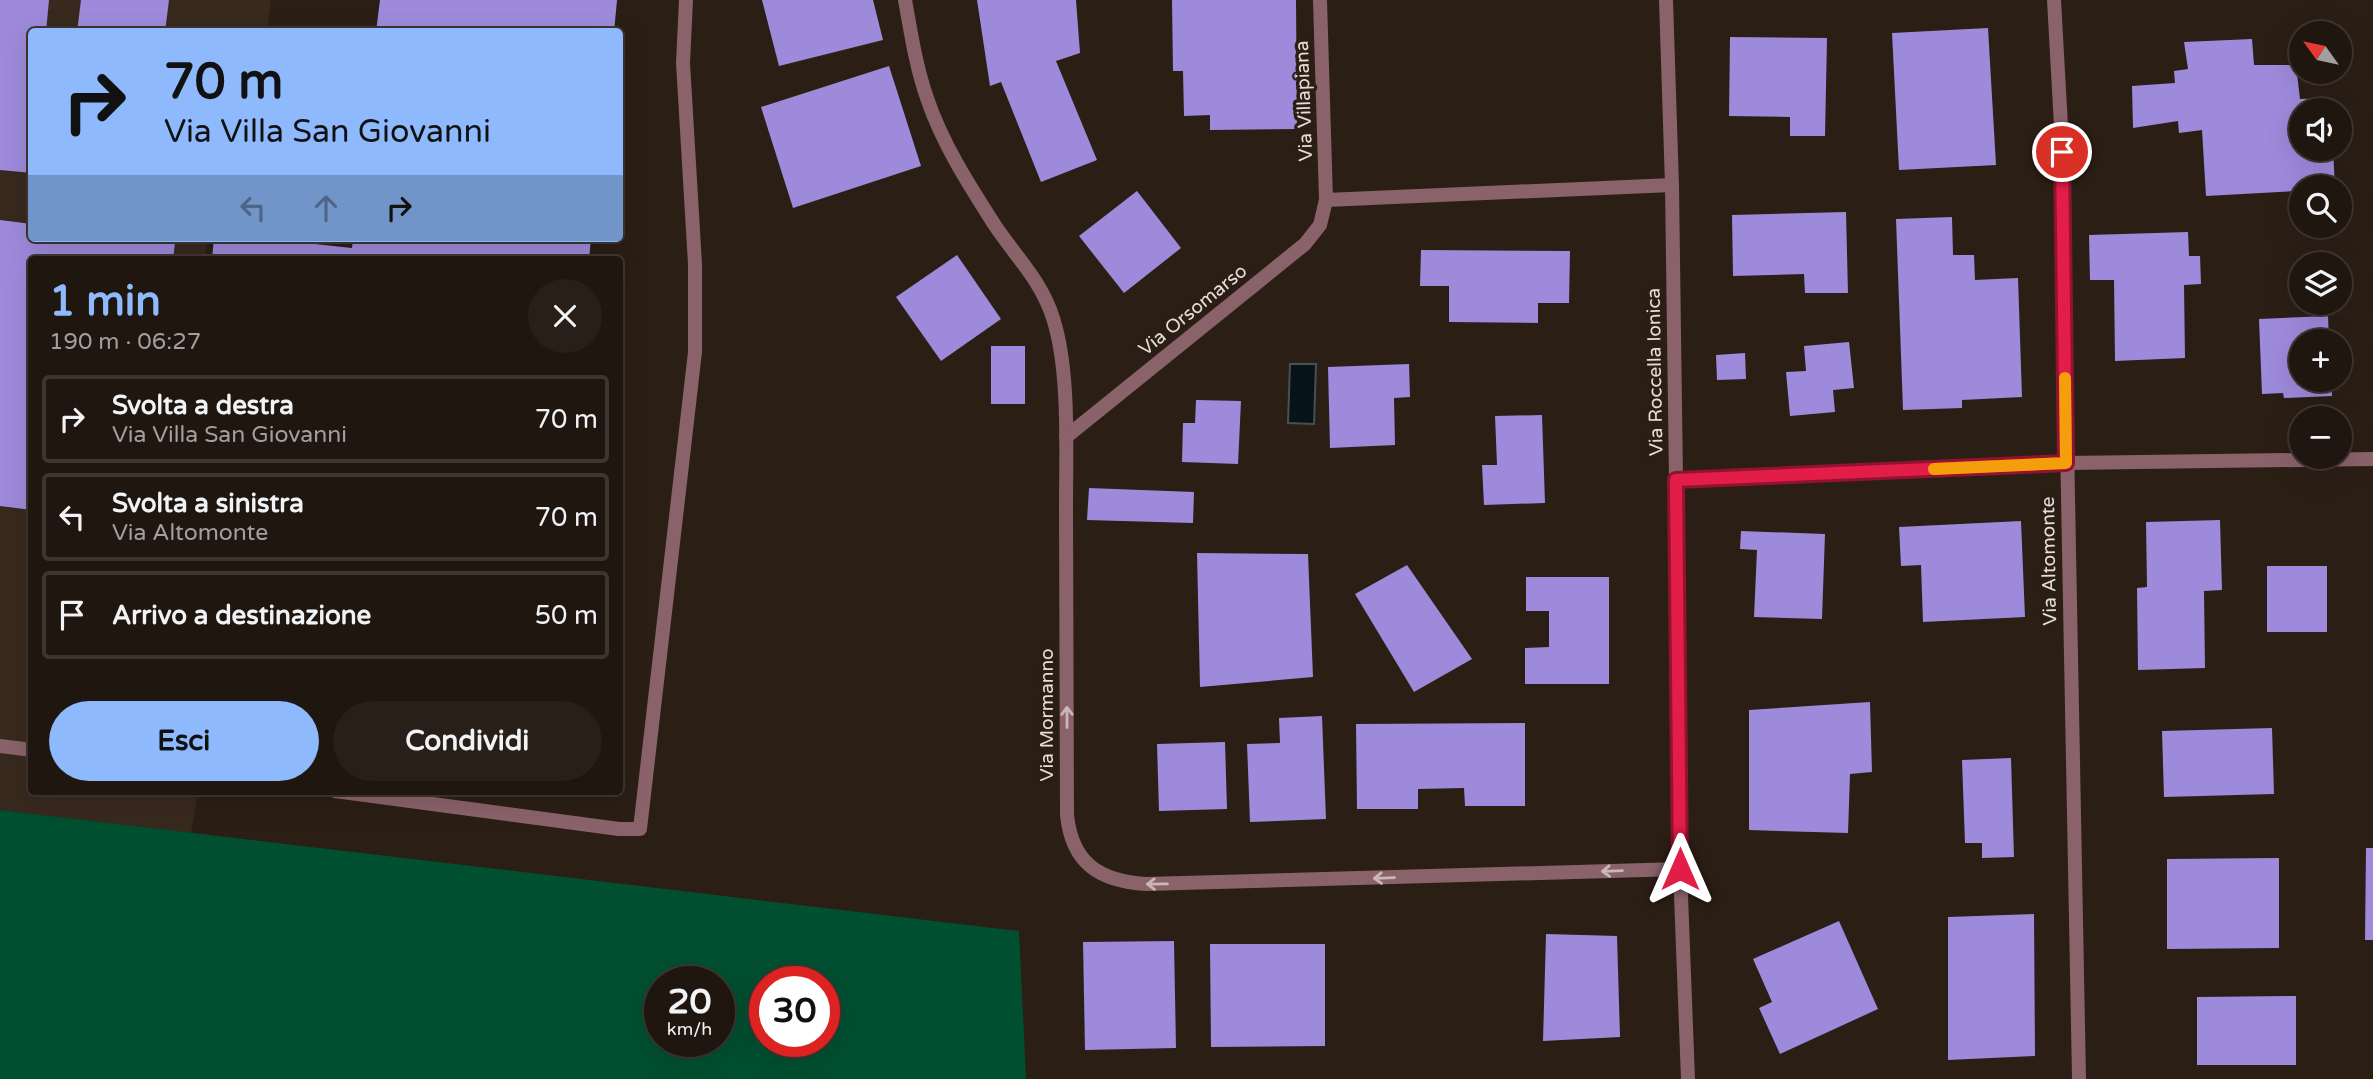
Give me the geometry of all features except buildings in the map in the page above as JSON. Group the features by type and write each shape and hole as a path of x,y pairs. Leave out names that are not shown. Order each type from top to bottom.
{"street":[{"path":"365,795 619,829 640,829 695,352 695,264 683,63 686,0"},
{"name":"Via Mormanno","path":"905,0 921,78 936,121 973,191 995,226 1035,279 1049,306 1060,349 1066,436 1067,815 1071,841 1078,854 1100,874 1115,880 1146,884 1680,869"},
{"name":"Via Villapiana","path":"1320,0 1326,200"},
{"name":"Via Roccella Ionica","path":"1666,0 1672,186 1680,869 1688,1079"},
{"name":"Via Altomonte","path":"2054,0 2061,126 2079,1079"},
{"path":"1326,200 1672,186"},
{"name":"Via Orsomarso","path":"1066,436 1305,244 1320,225 1326,200"},
{"path":"1676,480 2066,463 2373,458"},
{"path":"0,746 28,750"}],"shaded area":[{"path":"0,0 271,0 267,28 28,28 28,242 207,242 205,256 28,256 28,795 197,795 191,833 0,810"},
{"path":"1290,364 1316,364 1314,424 1288,423"}],"green space":[{"path":"0,810 1019,931 1026,1079 0,1079"}],"slow traffic":[{"path":"1934,469 2066,463 2065,378"}],"route":[{"path":"1680,869 1676,480 2066,463 2062,152"}]}
